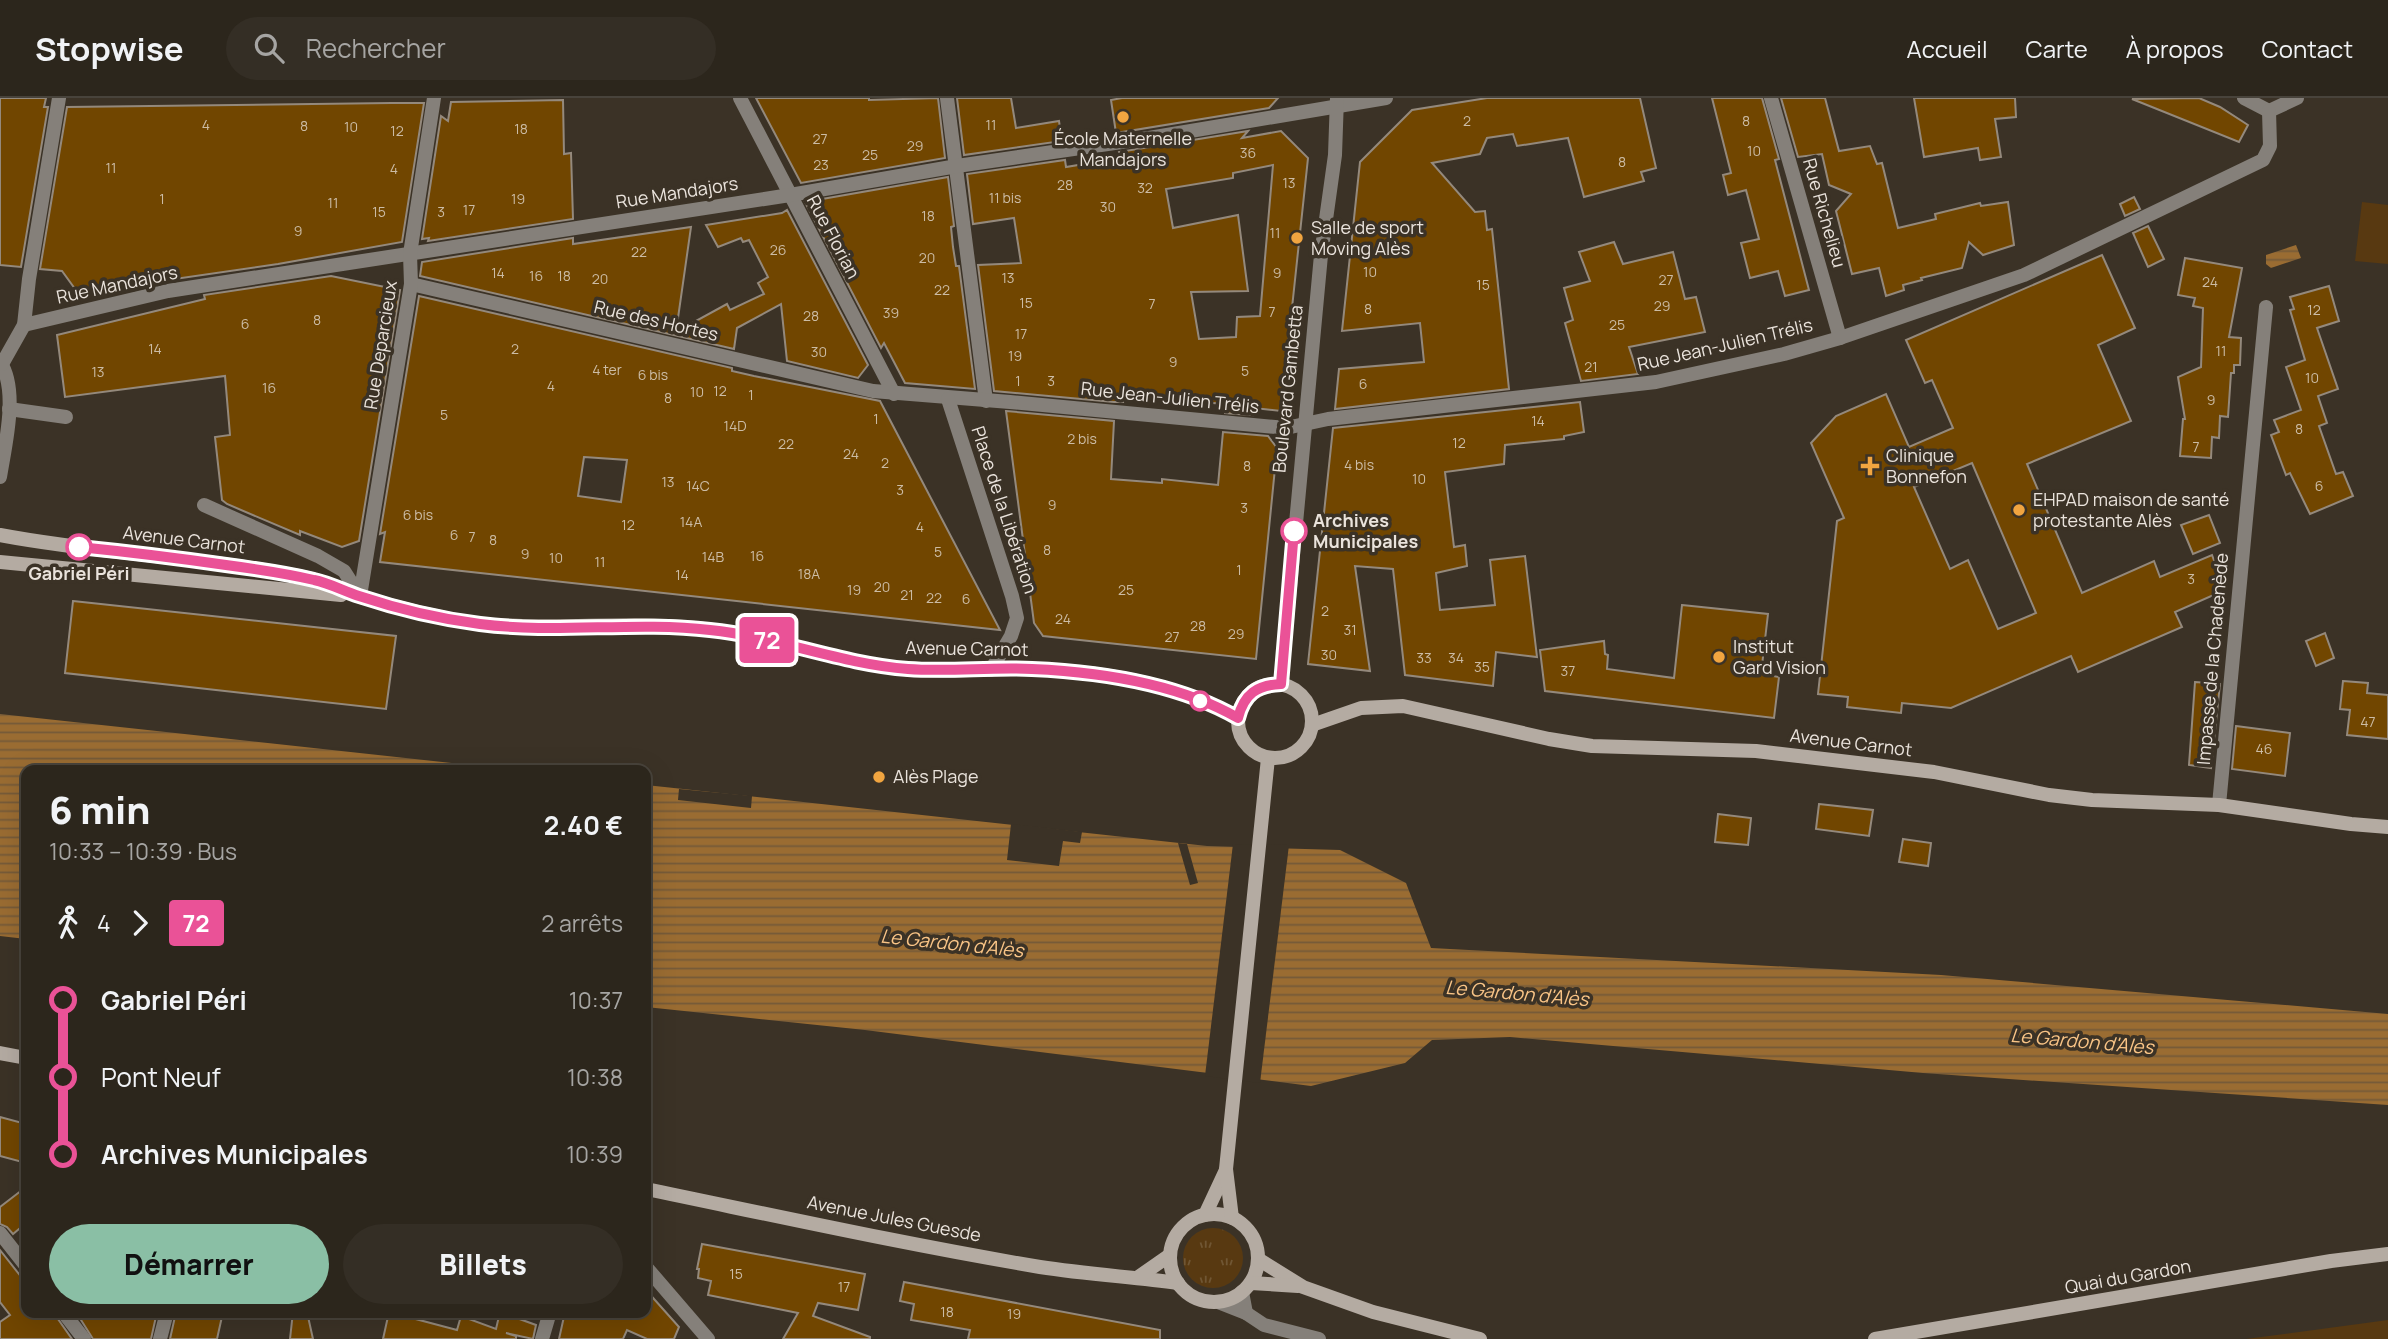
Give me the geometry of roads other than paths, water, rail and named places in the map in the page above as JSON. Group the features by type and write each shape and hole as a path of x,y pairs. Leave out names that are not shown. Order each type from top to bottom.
{"main road":[{"name":"Avenue Carnot","path":"0,537 269,571 316,580 360,596 480,624 545,627 640,625 712,630 792,645 848,660 904,669 1031,669 1115,678 1167,689 1223,709 1238,718"},
{"name":"Avenue Carnot","path":"0,562 360,596"},
{"path":"1281,684 1301,694 1308,703 1312,725 1309,737 1302,747 1280,758 1268,758 1257,754 1242,739 1238,718 1241,706 1257,688 1281,684"},
{"name":"Avenue Carnot","path":"1312,725 1361,708 1403,706 1592,746 1756,751 1934,772 2049,795 2092,800 2219,806 2388,827"},
{"path":"1232,1218 1226,1169 1268,758"},
{"path":"0,1053 21,1057"},
{"path":"1205,1215 1226,1169"},
{"name":"Avenue Jules Guesde","path":"651,1190 924,1246 1106,1277 1178,1283"},
{"path":"1219,1214 1232,1218 1251,1234 1257,1247 1258,1259 1246,1287 1231,1299 1202,1301 1188,1294 1171,1270 1173,1241 1180,1229 1192,1220 1219,1214"},
{"name":"Quai du Gardon","path":"1875,1339 2331,1261 2388,1254"},
{"path":"1137,1278 1170,1255"},
{"path":"1258,1259 1303,1287 1373,1312 1480,1339"},
{"path":"1246,1287 1303,1287"}],"street":[{"path":"0,477 9,409 8,386 1,363 24,325 59,98"},
{"name":"Rue Deparcieux","path":"360,596 411,284 410,254 434,98"},
{"name":"Rue Florian","path":"740,98 894,394"},
{"path":"947,98 986,401"},
{"name":"Rue Mandajors","path":"24,325 169,291 790,195 1337,102 1386,98"},
{"name":"Rue Richelieu","path":"1771,98 1840,338"},
{"path":"2244,98 2269,111 2297,98"},
{"name":"Boulevard Gambetta","path":"1281,684 1321,255 1335,155 1337,102"},
{"name":"Rue Jean-Julien Trélis","path":"948,398 1286,428 1328,419 1656,382 1784,354 1840,338 2024,275 2263,160 2270,146 2269,111"},
{"name":"Rue des Hortes","path":"411,284 873,391 948,398"},
{"name":"Impasse de la Chadenède","path":"2219,806 2266,307"},
{"name":"Place de la Libération","path":"948,398 1017,618 991,670"},
{"path":"9,409 66,417"},
{"path":"204,505 318,556 344,571 360,596"},
{"path":"0,1233 21,1260"},
{"path":"651,1273 708,1339"},
{"path":"1246,1287 1246,1313"},
{"path":"1218,1302 1246,1313 1264,1325 1319,1339"},
{"path":"68,1318 84,1339"},
{"path":"160,1339 165,1318"},
{"path":"542,1339 548,1318"}],"water":[{"path":"2296,245 2301,258 2271,268 2266,264 2266,255"},
{"path":"0,714 470,765 21,765 21,938 0,936"},
{"name":"Le Gardon d'Alès","path":"651,786 1207,846 1340,850 1406,883 1431,948 1941,975 2388,1014 2388,1105 1923,1073 1510,1037 1432,1040 1405,1063 1311,1086 865,1030 651,1008"}],"place":[{"name":"École Maternelle Mandajors","path":"1123,117"},
{"name":"Salle de sport Moving Alès","path":"1297,238"},
{"name":"Clinique Bonnefon","path":"1870,466"},
{"name":"EHPAD maison de santé protestante Alès","path":"2019,510"},
{"name":"Archives Municipales","path":"1294,531"},
{"name":"Gabriel Péri","path":"79,547"},
{"name":"Institut Gard Vision","path":"1719,657"},
{"name":"Alès Plage","path":"879,777"}]}
